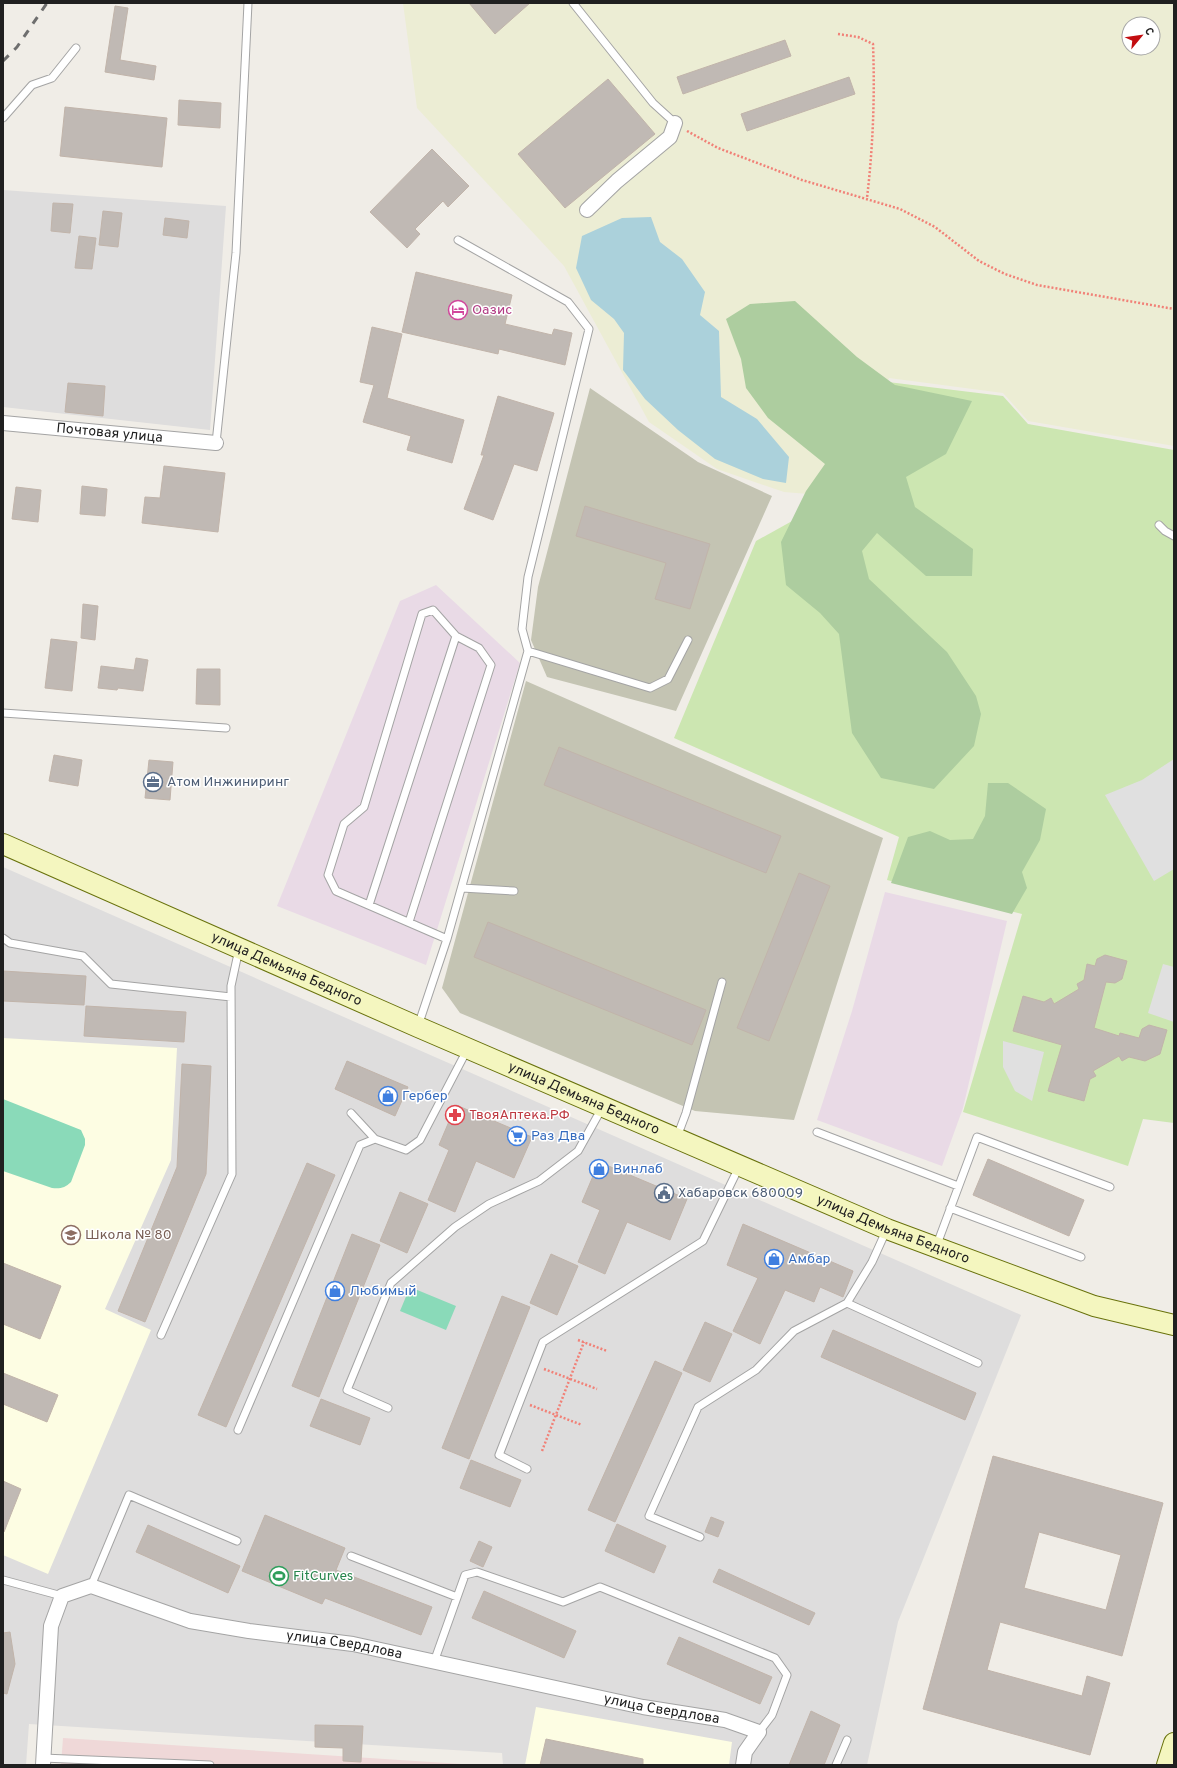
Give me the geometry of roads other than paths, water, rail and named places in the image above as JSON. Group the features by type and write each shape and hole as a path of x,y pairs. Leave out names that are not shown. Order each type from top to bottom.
{"main road":[{"name":"улица Демьяна Бедного","path":"3,844 418,1027 887,1229 1094,1306 1174,1325"},
{"path":"1167,1765 1174,1743"}],"street":[{"path":"587,210 670,136 675,123"},
{"name":"Почтовая улица","path":"3,423 216,443"},
{"path":"43,1762 51,1626 62,1596 91,1586"},
{"name":"улица Свердлова","path":"91,1586 190,1621 249,1631 353,1644 643,1707 725,1720 759,1732"},
{"path":"743,1765 745,1752 759,1732"}],"lane":[{"path":"216,443 236,254 248,3"},
{"path":"574,3 653,103 675,123"},
{"path":"3,118 32,85 52,78 76,48"},
{"path":"418,1027 462,888 528,651 522,629 528,577 589,329 568,302 458,240"},
{"path":"1159,525 1174,536"},
{"path":"409,922 491,665 479,648 456,636 433,610 422,614 364,807 344,824 328,874 336,891 447,939"},
{"path":"369,905 456,636"},
{"path":"528,651 650,688 668,679 688,640"},
{"path":"3,713 226,728"},
{"path":"462,888 514,891"},
{"path":"3,938 10,943 83,956 111,984 232,996"},
{"path":"161,1335 232,1174 231,986 240,948"},
{"path":"677,1138 686,1113 722,982"},
{"path":"352,1113 375,1139 406,1150 420,1140 468,1048"},
{"path":"388,1408 346,1390 391,1283 455,1227 488,1204 539,1181 578,1151 603,1106"},
{"path":"817,1132 958,1186"},
{"path":"936,1247 977,1137 1110,1187"},
{"path":"238,1430 360,1145 375,1139"},
{"path":"527,1469 499,1455 543,1342 703,1241 740,1165"},
{"path":"950,1208 1081,1257"},
{"path":"700,1537 649,1516 698,1407 756,1370 794,1331 848,1303 872,1262 887,1229"},
{"path":"848,1303 978,1363"},
{"path":"91,1586 129,1495 237,1541"},
{"path":"351,1556 457,1597"},
{"path":"434,1662 465,1575 477,1572 563,1602 600,1587 775,1658 786,1675 772,1715 759,1732"},
{"path":"3,1580 62,1596"},
{"path":"836,1765 847,1740"},
{"path":"43,1762 210,1765"}],"water":[{"path":"651,217 660,242 682,259 705,292 700,315 719,331 721,397 757,419 789,457 786,483 763,479 715,459 678,430 645,399 623,370 624,333 614,319 591,300 576,268 582,236 622,218"}],"railway":[{"path":"3,61 17,47 47,3"}],"place":[{"name":"Оазис","path":"458,310"},
{"name":"Атом Инжиниринг","path":"153,782"},
{"name":"Гербер","path":"388,1096"},
{"name":"ТвояАптека.РФ","path":"455,1115"},
{"name":"Раз Два","path":"517,1136"},
{"name":"Винлаб","path":"599,1169"},
{"name":"Хабаровск 680009","path":"664,1193"},
{"name":"Школа № 80","path":"71,1235"},
{"name":"Амбар","path":"774,1259"},
{"name":"Любимый","path":"335,1291"},
{"name":"FitCurves","path":"279,1576"}]}
